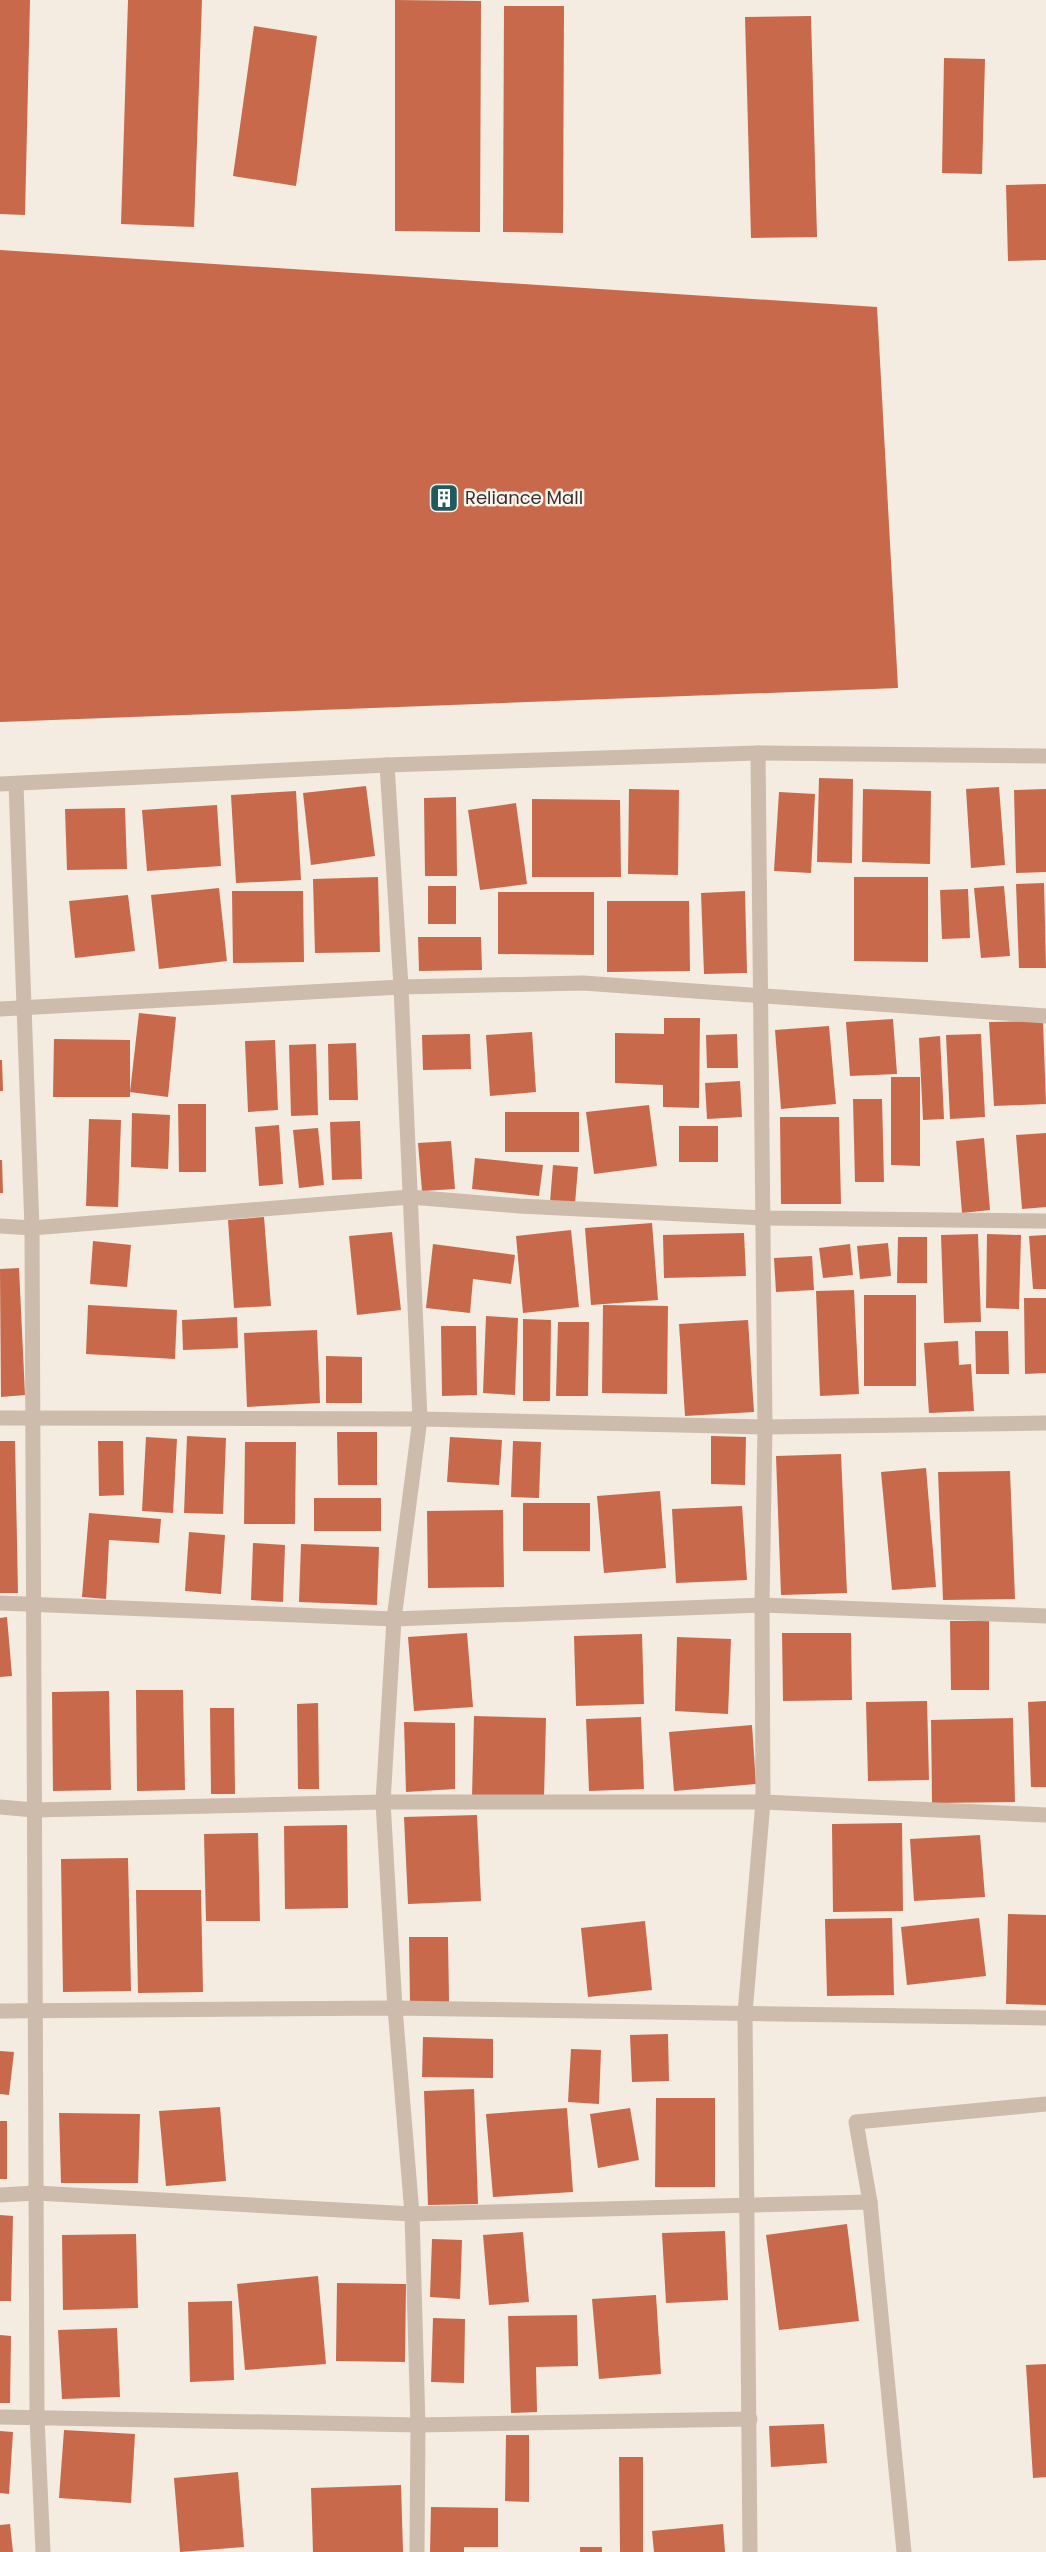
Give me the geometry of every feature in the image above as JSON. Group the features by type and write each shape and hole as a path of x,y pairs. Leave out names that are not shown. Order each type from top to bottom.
{"street":[{"path":"750,2552 745,2013 763,1802 762,1605 765,1427 765,1218 758,753"},
{"path":"43,2552 37,2418 32,1228 23,1008 8,784 387,765 758,753 1046,756"},
{"path":"387,765 401,987 420,1419 394,1619 383,1802 395,2008 412,2214 418,2425 417,2552"},
{"path":"0,1009 401,987 583,984 1046,1016"},
{"path":"0,1226 32,1228 410,1197 519,1206 765,1218 1046,1221"},
{"path":"0,1418 420,1419 765,1427 1046,1423"},
{"path":"0,1603 394,1619 762,1605 1046,1616"},
{"path":"0,1807 34,1810 383,1802 763,1802 1046,1815"},
{"path":"0,2011 395,2008 1046,2018"},
{"path":"904,2552 870,2202 856,2122 1046,2104"},
{"path":"0,2195 36,2193 412,2214 745,2203 870,2202"},
{"path":"0,2417 418,2425 750,2419"}],"building":[{"path":"0,0 30,0 25,215 0,214"},
{"path":"128,0 202,0 194,227 121,224"},
{"path":"395,0 481,1 480,232 395,231"},
{"path":"504,6 564,6 563,233 503,232"},
{"path":"811,16 817,237 751,238 745,17"},
{"path":"254,26 317,36 296,186 233,176"},
{"path":"944,58 985,59 982,174 942,173"},
{"path":"1046,184 1046,260 1008,261 1006,185"},
{"name":"Reliance Mall","path":"0,250 877,307 898,688 0,722"},
{"path":"819,778 853,779 852,863 817,862"},
{"path":"366,786 375,856 311,865 303,793"},
{"path":"999,787 1005,865 971,868 966,789"},
{"path":"629,789 679,790 678,875 628,874"},
{"path":"863,789 931,791 930,864 862,862"},
{"path":"1046,789 1046,872 1016,873 1014,790"},
{"path":"296,791 301,880 236,883 231,795"},
{"path":"779,792 815,794 811,873 774,871"},
{"path":"456,797 457,876 425,876 424,798"},
{"path":"532,799 620,800 621,877 532,877"},
{"path":"516,803 527,884 480,890 468,810"},
{"path":"217,805 221,866 147,871 142,810"},
{"path":"125,808 127,869 67,870 65,809"},
{"path":"378,877 380,952 315,953 313,879"},
{"path":"854,877 928,877 928,962 854,961"},
{"path":"1044,883 1046,968 1019,968 1016,884"},
{"path":"428,886 456,886 456,924 428,924"},
{"path":"1004,886 1010,956 981,958 974,888"},
{"path":"219,888 227,961 159,969 151,895"},
{"path":"968,889 970,938 942,939 940,890"},
{"path":"232,891 303,891 304,962 233,963"},
{"path":"745,891 747,973 704,974 701,893"},
{"path":"498,892 594,892 594,955 498,954"},
{"path":"128,895 135,951 75,958 69,901"},
{"path":"607,901 689,901 690,971 607,972"},
{"path":"418,937 481,937 482,970 419,971"},
{"path":"139,1013 176,1017 168,1097 130,1092"},
{"path":"664,1018 700,1018 699,1108 663,1107 663,1085 615,1083 615,1033 664,1034"},
{"path":"893,1019 897,1074 850,1076 846,1022"},
{"path":"1043,1021 1046,1104 994,1106 989,1022"},
{"path":"829,1026 836,1104 781,1109 775,1030"},
{"path":"532,1032 536,1092 490,1096 486,1035"},
{"path":"470,1034 471,1069 423,1070 422,1035"},
{"path":"737,1034 738,1068 707,1068 706,1035"},
{"path":"981,1034 985,1117 950,1119 946,1035"},
{"path":"940,1036 944,1119 923,1120 919,1038"},
{"path":"54,1039 130,1040 130,1097 53,1097"},
{"path":"275,1040 278,1110 248,1112 245,1041"},
{"path":"356,1043 358,1100 329,1100 328,1044"},
{"path":"316,1044 318,1115 291,1116 289,1045"},
{"path":"0,1060 2,1060 3,1091 0,1091"},
{"path":"891,1077 920,1077 920,1166 891,1165"},
{"path":"740,1081 742,1117 707,1119 705,1083"},
{"path":"853,1099 882,1099 884,1182 855,1182"},
{"path":"178,1104 206,1104 206,1172 179,1172"},
{"path":"649,1105 657,1166 594,1174 586,1112"},
{"path":"505,1112 579,1112 579,1152 505,1152"},
{"path":"132,1113 170,1115 168,1169 131,1167"},
{"path":"780,1117 839,1117 841,1204 781,1204"},
{"path":"89,1119 121,1120 118,1207 86,1206"},
{"path":"360,1121 362,1179 332,1180 330,1122"},
{"path":"279,1125 283,1184 259,1186 255,1127"},
{"path":"679,1126 718,1126 718,1162 679,1162"},
{"path":"318,1128 324,1185 299,1188 293,1130"},
{"path":"1046,1133 1046,1207 1022,1209 1016,1135"},
{"path":"984,1138 990,1210 962,1213 956,1141"},
{"path":"451,1141 455,1189 422,1191 418,1143"},
{"path":"475,1158 543,1165 539,1196 472,1189"},
{"path":"0,1160 2,1160 3,1193 0,1193"},
{"path":"553,1165 578,1167 575,1204 550,1202"},
{"path":"264,1217 271,1306 234,1308 228,1220"},
{"path":"652,1223 658,1300 591,1305 585,1228"},
{"path":"571,1230 579,1307 523,1313 516,1236"},
{"path":"392,1232 401,1310 357,1315 349,1236"},
{"path":"744,1233 746,1276 664,1278 663,1235"},
{"path":"978,1234 981,1322 944,1323 941,1235"},
{"path":"987,1234 1021,1235 1019,1309 986,1308"},
{"path":"1046,1235 1046,1289 1033,1289 1029,1236"},
{"path":"898,1237 927,1237 927,1283 897,1283"},
{"path":"93,1241 131,1245 127,1287 90,1284"},
{"path":"888,1243 891,1276 860,1279 857,1246"},
{"path":"433,1244 515,1255 511,1284 473,1279 470,1313 426,1308"},
{"path":"850,1244 853,1275 823,1278 819,1248"},
{"path":"812,1256 814,1290 776,1292 774,1258"},
{"path":"19,1268 25,1395 1,1397 0,1269"},
{"path":"854,1290 859,1394 820,1396 816,1291"},
{"path":"864,1295 916,1295 916,1386 864,1386"},
{"path":"1024,1298 1046,1298 1046,1373 1025,1374"},
{"path":"88,1305 177,1310 175,1359 86,1354"},
{"path":"603,1305 668,1306 667,1394 602,1393"},
{"path":"486,1316 518,1318 515,1395 483,1393"},
{"path":"237,1317 238,1348 183,1350 182,1320"},
{"path":"523,1319 551,1320 550,1401 523,1401"},
{"path":"748,1320 754,1412 685,1416 679,1324"},
{"path":"558,1322 589,1322 588,1396 556,1396"},
{"path":"441,1326 476,1326 477,1395 442,1396"},
{"path":"317,1330 320,1403 247,1407 244,1333"},
{"path":"975,1331 1008,1331 1009,1374 976,1374"},
{"path":"958,1341 959,1365 971,1364 974,1411 929,1413 924,1343"},
{"path":"326,1356 362,1357 362,1403 326,1403"},
{"path":"337,1432 377,1432 377,1485 338,1485"},
{"path":"187,1436 226,1438 223,1514 184,1513"},
{"path":"711,1436 746,1437 745,1485 711,1484"},
{"path":"146,1437 177,1439 173,1513 142,1511"},
{"path":"450,1437 502,1440 499,1485 447,1482"},
{"path":"0,1441 15,1441 18,1593 0,1593"},
{"path":"98,1441 123,1441 124,1495 99,1496"},
{"path":"513,1441 541,1442 539,1498 511,1497"},
{"path":"245,1442 296,1442 295,1524 244,1524"},
{"path":"841,1454 847,1593 781,1595 776,1456"},
{"path":"926,1468 936,1587 892,1590 881,1472"},
{"path":"1010,1471 1015,1599 943,1600 938,1472"},
{"path":"660,1491 666,1568 604,1573 597,1496"},
{"path":"314,1498 381,1498 381,1531 314,1531"},
{"path":"523,1503 590,1503 590,1551 523,1551"},
{"path":"742,1506 747,1580 676,1583 672,1509"},
{"path":"503,1510 504,1587 428,1588 427,1511"},
{"path":"89,1513 161,1519 159,1543 109,1540 106,1599 82,1597"},
{"path":"189,1532 225,1535 221,1594 185,1591"},
{"path":"253,1543 285,1545 283,1602 251,1600"},
{"path":"301,1544 379,1547 377,1605 299,1602"},
{"path":"7,1617 12,1676 0,1677 0,1618"},
{"path":"950,1621 989,1621 989,1690 951,1690"},
{"path":"467,1633 473,1707 414,1711 408,1637"},
{"path":"782,1633 851,1633 852,1700 783,1701"},
{"path":"642,1634 644,1704 576,1706 574,1636"},
{"path":"677,1637 731,1639 728,1714 675,1711"},
{"path":"136,1690 183,1690 185,1790 137,1791"},
{"path":"109,1691 111,1790 53,1791 52,1692"},
{"path":"927,1701 929,1780 868,1781 866,1702"},
{"path":"1046,1701 1046,1787 1031,1787 1028,1702"},
{"path":"318,1703 319,1789 298,1789 297,1704"},
{"path":"210,1708 234,1708 235,1794 211,1794"},
{"path":"474,1716 546,1718 544,1798 472,1797"},
{"path":"641,1717 644,1789 589,1791 586,1719"},
{"path":"1013,1718 1015,1802 932,1803 931,1720"},
{"path":"404,1722 455,1723 455,1789 406,1792"},
{"path":"752,1725 756,1784 674,1791 669,1732"},
{"path":"477,1815 481,1901 408,1904 404,1817"},
{"path":"902,1823 903,1911 833,1912 832,1824"},
{"path":"347,1825 348,1908 285,1909 284,1826"},
{"path":"258,1833 260,1921 206,1921 204,1834"},
{"path":"980,1835 985,1897 914,1901 910,1839"},
{"path":"128,1858 131,1991 63,1992 61,1859"},
{"path":"136,1890 201,1890 203,1992 138,1993"},
{"path":"1008,1914 1046,1915 1046,2005 1006,2004"},
{"path":"892,1918 894,1995 827,1996 825,1919"},
{"path":"979,1918 986,1976 907,1985 901,1927"},
{"path":"645,1921 652,1990 588,1997 581,1928"},
{"path":"409,1937 448,1937 449,2002 410,2002"},
{"path":"668,2034 669,2081 632,2082 630,2035"},
{"path":"423,2037 493,2039 493,2078 422,2077"},
{"path":"571,2049 601,2050 599,2104 568,2102"},
{"path":"0,2051 14,2052 9,2095 0,2094"},
{"path":"474,2089 478,2204 428,2205 424,2091"},
{"path":"656,2098 715,2098 715,2187 655,2187"},
{"path":"220,2107 226,2181 166,2186 159,2111"},
{"path":"567,2108 573,2192 493,2197 486,2114"},
{"path":"630,2108 639,2160 598,2168 590,2114"},
{"path":"59,2113 140,2114 138,2183 61,2183"},
{"path":"0,2121 7,2121 7,2179 0,2179"},
{"path":"0,2215 13,2216 11,2301 0,2301"},
{"path":"847,2224 859,2321 779,2330 766,2235"},
{"path":"725,2231 728,2300 666,2303 662,2233"},
{"path":"523,2232 529,2302 489,2305 483,2235"},
{"path":"136,2234 138,2308 63,2310 62,2235"},
{"path":"432,2239 462,2240 460,2299 430,2297"},
{"path":"318,2276 326,2364 245,2370 237,2284"},
{"path":"337,2283 406,2284 405,2362 336,2361"},
{"path":"656,2295 661,2374 599,2379 592,2299"},
{"path":"232,2301 234,2380 190,2382 188,2302"},
{"path":"577,2315 578,2366 536,2367 537,2412 511,2413 508,2316"},
{"path":"433,2318 465,2319 464,2383 431,2382"},
{"path":"117,2328 120,2397 62,2399 58,2330"},
{"path":"0,2335 11,2336 10,2403 0,2403"},
{"path":"1046,2364 1046,2477 1033,2478 1026,2365"},
{"path":"824,2424 827,2463 771,2467 769,2426"},
{"path":"64,2430 135,2434 131,2503 59,2498"},
{"path":"0,2431 13,2432 9,2494 0,2493"},
{"path":"506,2435 529,2435 529,2502 505,2501"},
{"path":"619,2457 643,2457 643,2552 620,2552"},
{"path":"238,2472 244,2547 180,2552 174,2478"},
{"path":"401,2485 403,2552 313,2552 311,2488"},
{"path":"431,2507 498,2508 498,2547 464,2547 464,2552 430,2552"},
{"path":"10,2524 13,2552 0,2552 0,2525"},
{"path":"723,2524 725,2552 654,2552 652,2531"},
{"path":"580,2547 602,2547 602,2552 580,2552"}],"place":[{"name":"Reliance Mall","path":"444,498"}]}
